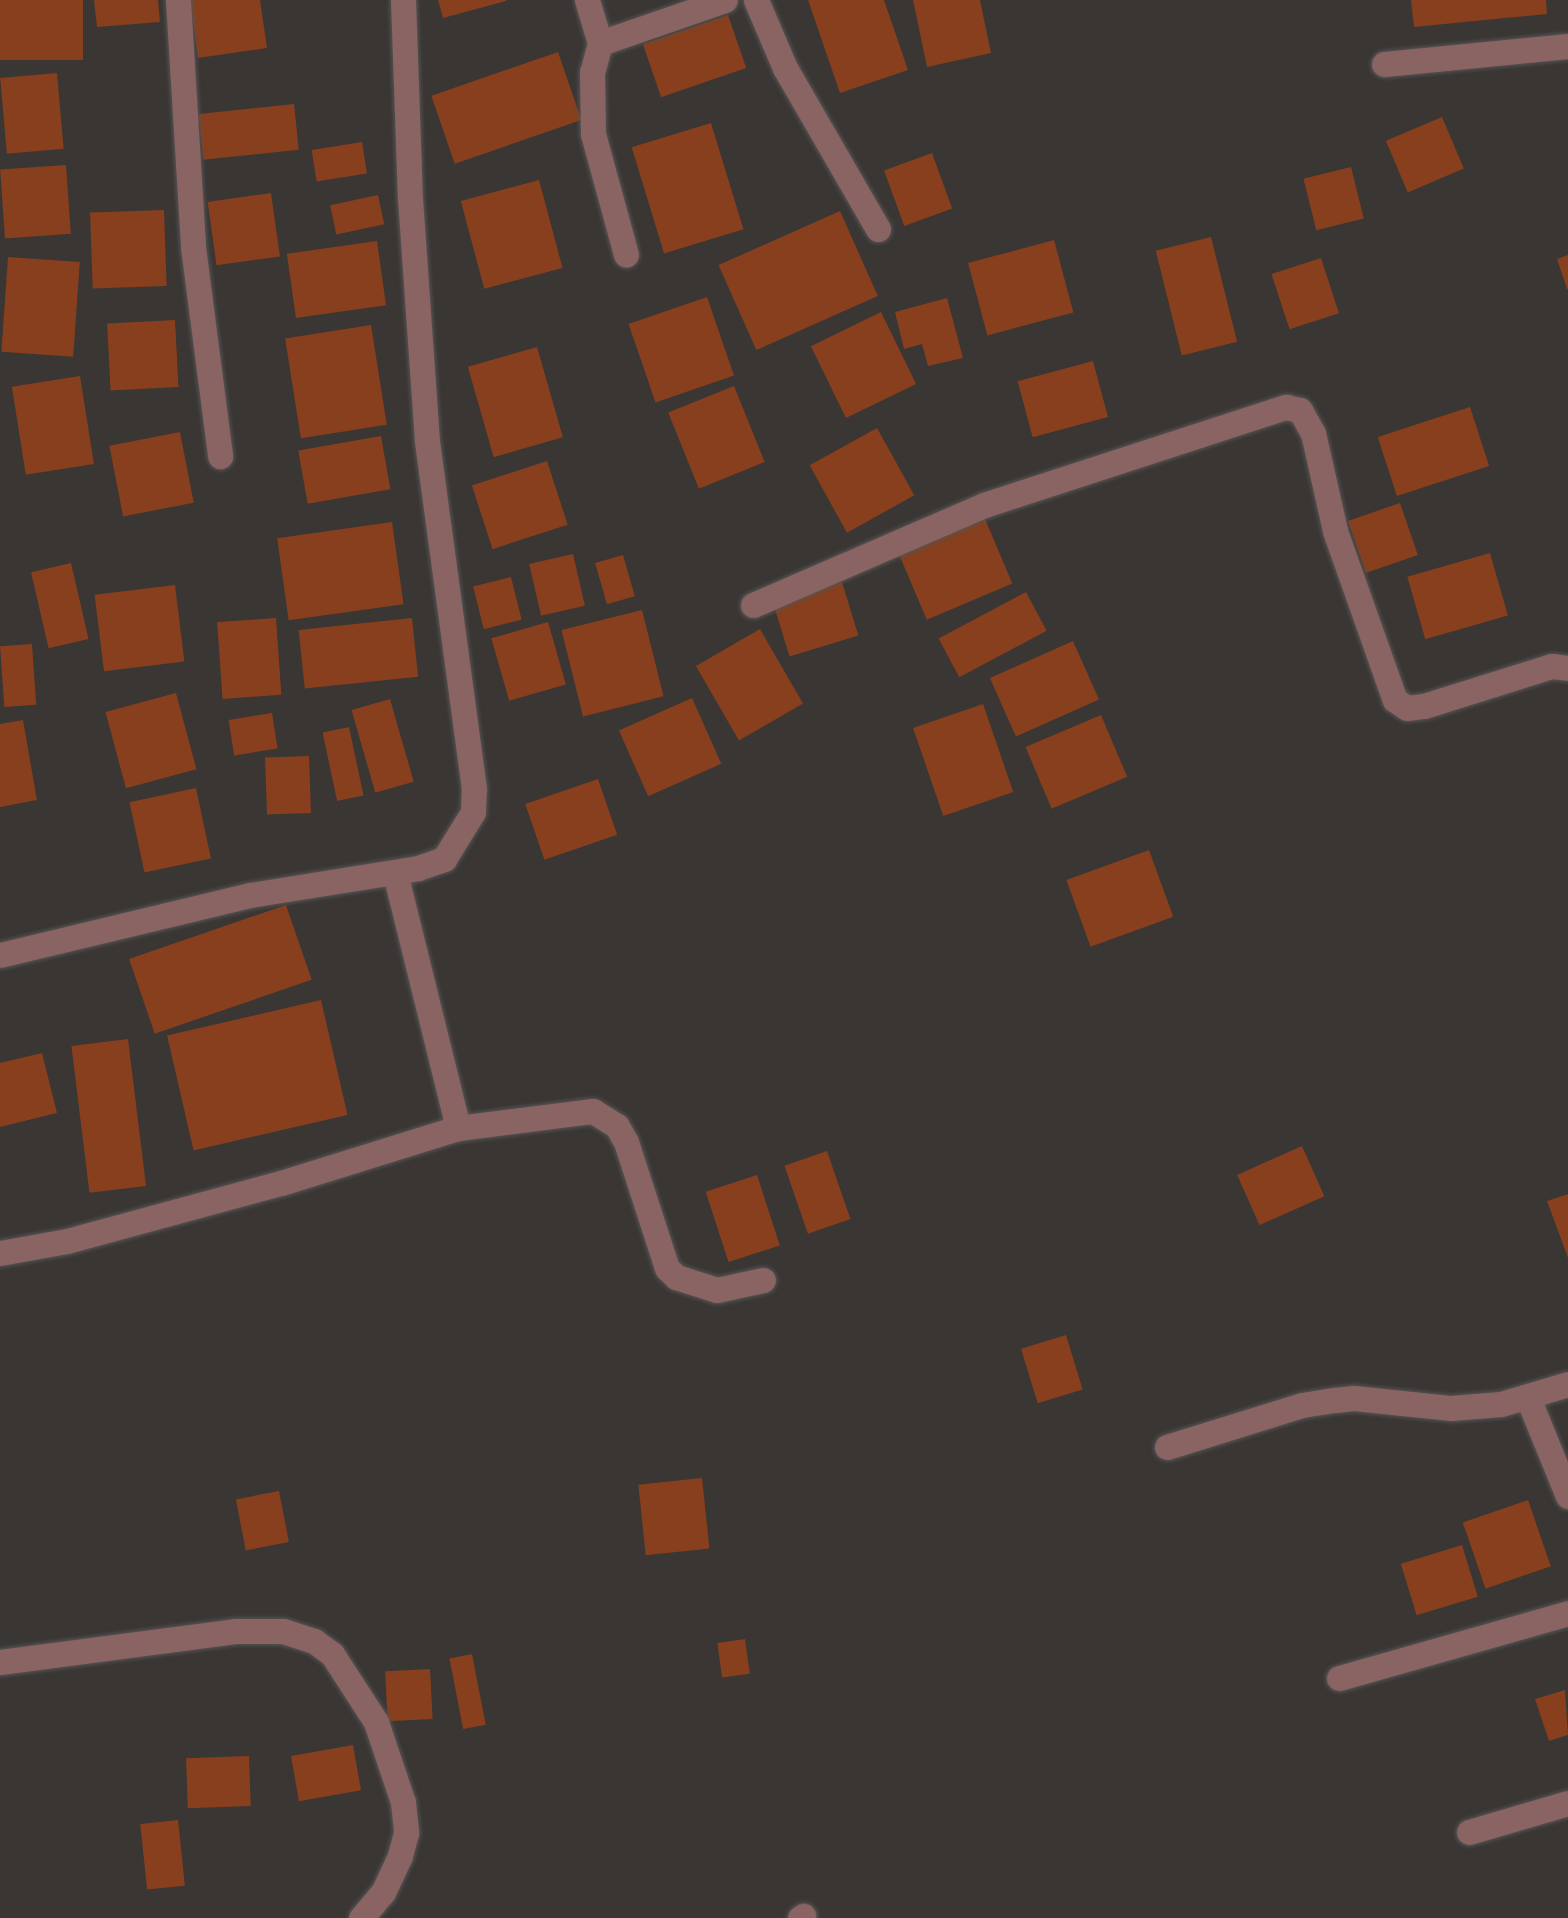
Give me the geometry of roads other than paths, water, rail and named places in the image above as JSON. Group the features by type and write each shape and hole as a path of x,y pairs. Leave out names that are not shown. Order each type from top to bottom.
{"street":[{"path":"178,0 193,247 220,456"},
{"path":"0,955 250,895 395,873 444,859 473,812 474,788 427,441 410,200 403,0"},
{"path":"586,0 600,43 592,72 593,134 626,255"},
{"path":"600,43 725,0"},
{"path":"756,0 785,68 878,230"},
{"path":"1384,64 1568,46"},
{"path":"752,605 984,505 1286,407 1300,410 1314,433 1335,531 1395,700 1408,708 1424,706 1552,666 1568,668"},
{"path":"395,873 458,1128"},
{"path":"0,1252 67,1240 282,1184 458,1128 580,1111 604,1116 617,1126 626,1142 667,1268 676,1277 717,1290 763,1280"},
{"path":"1167,1447 1302,1405 1354,1398 1451,1408 1528,1398 1568,1384"},
{"path":"1528,1398 1568,1496"},
{"path":"1339,1678 1568,1613"},
{"path":"0,1662 234,1631 283,1631 332,1654 376,1722 404,1802 406,1832 400,1856 383,1892 361,1918"},
{"path":"1468,1832 1568,1803"}]}
